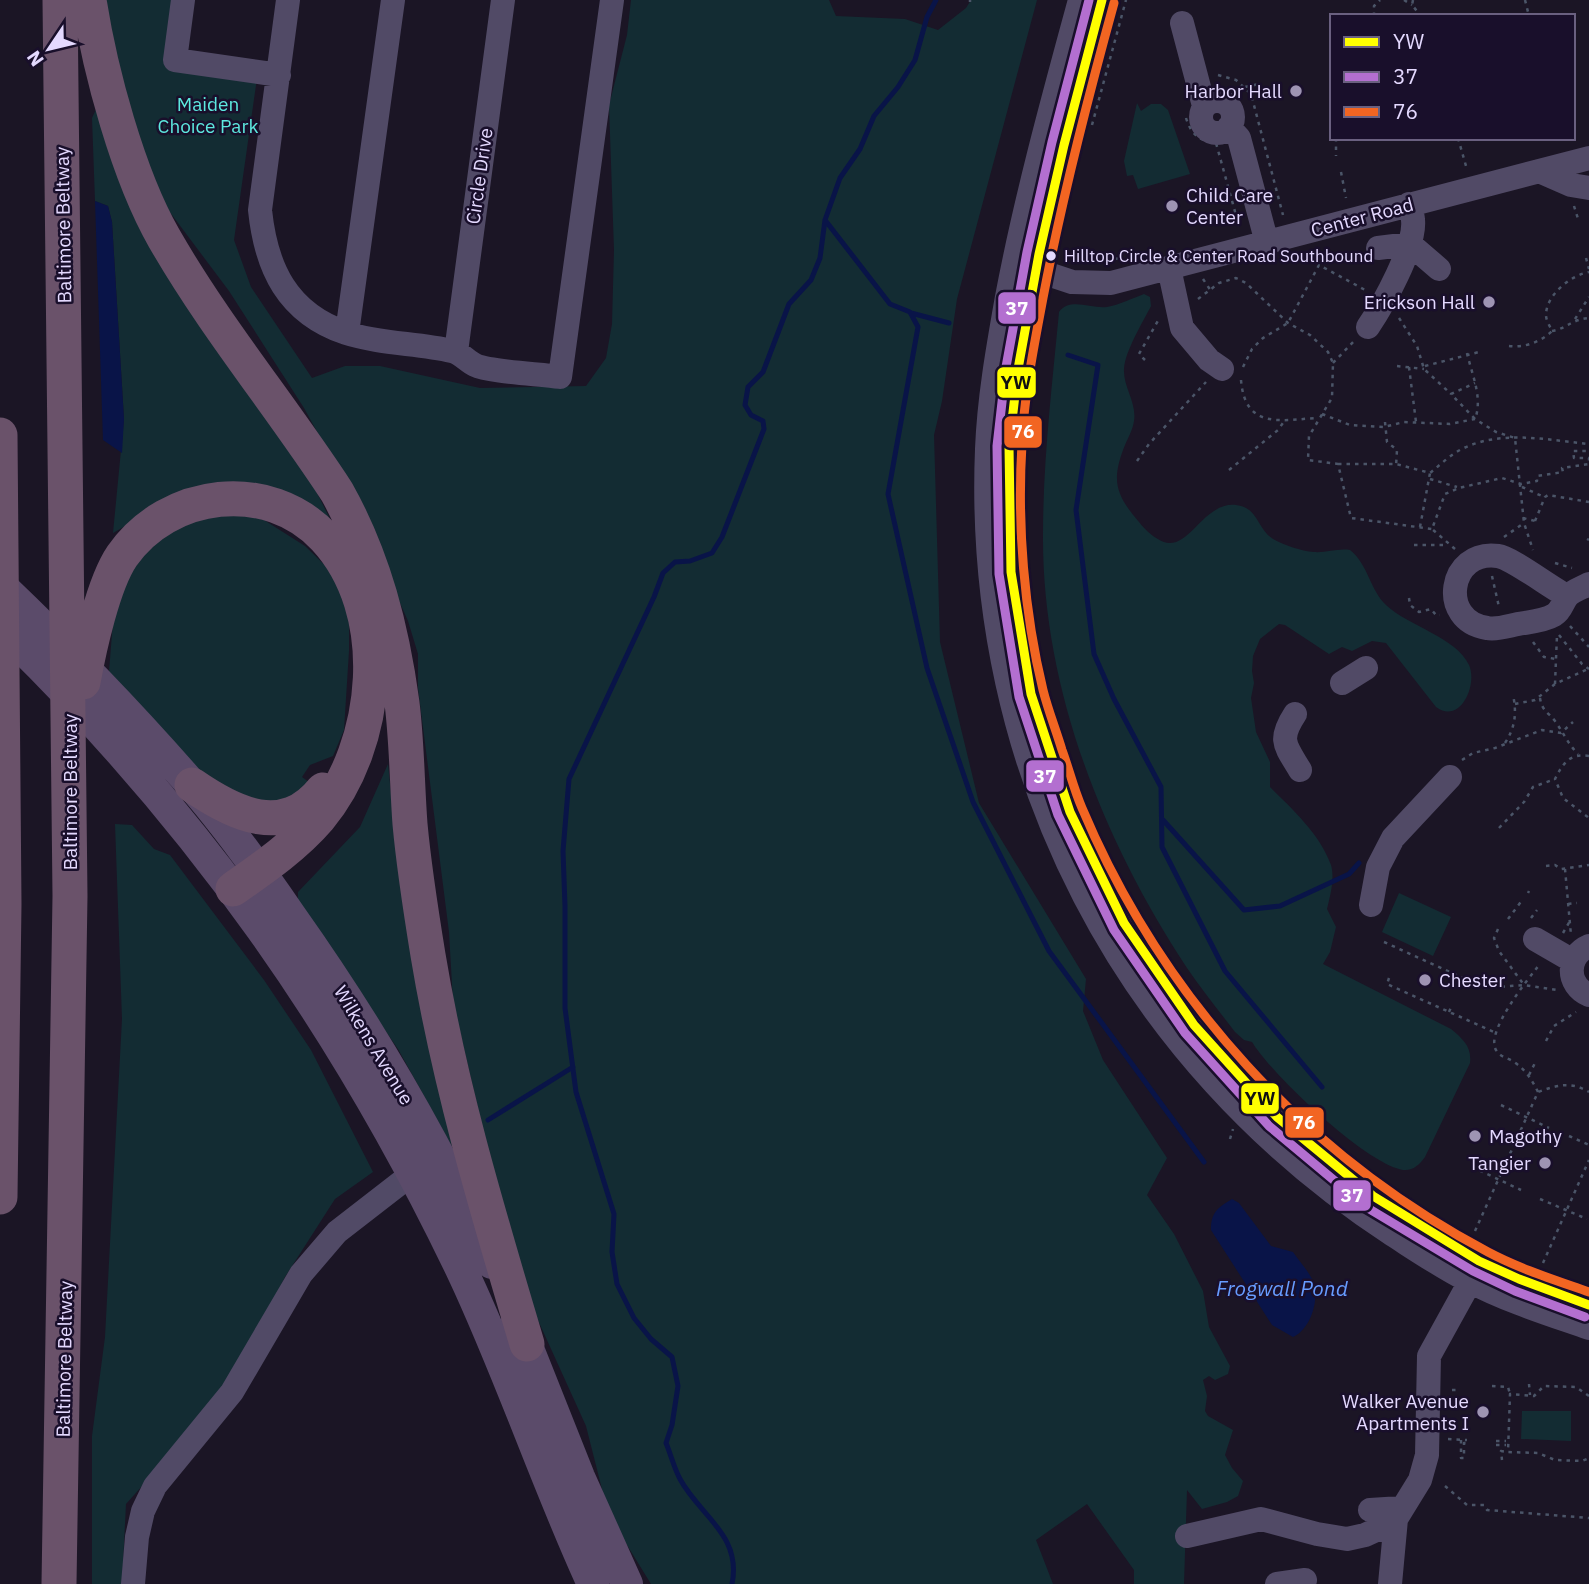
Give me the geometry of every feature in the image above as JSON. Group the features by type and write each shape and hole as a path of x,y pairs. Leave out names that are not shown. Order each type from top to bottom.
{"highway":[{"name":"Baltimore Beltway","path":"59,1584 69,1081 70,765 60,0"},
{"path":"89,0 106,79 127,147 144,196 162,236 228,337 337,492 353,520 368,556 390,696 384,734 373,766 357,799 336,830 309,857 253,889"},
{"path":"0,435 4,904 0,1197"},
{"path":"70,765 89,647 120,559 135,539 174,511 198,502 225,498 253,500 276,506 302,518 324,537 338,554 378,628 402,705 410,826 441,1024 476,1172 527,1344"},
{"path":"192,785 216,802 254,817 295,814 312,802 328,783 352,728 378,628"}],"main road":[{"name":"Wilkens Avenue","path":"0,584 48,631 192,785 253,889 323,1018 367,1090 425,1164 492,1262 584,1488 627,1584"},
{"name":"Wilkens Avenue","path":"0,626 105,732 184,824 253,889"},
{"path":"0,633 35,660"},
{"name":"Wilkens Avenue","path":"425,1164 464,1276 552,1492 593,1584"}],"street":[{"path":"183,0 175,60 279,75"},
{"path":"288,0 260,210 263,241 284,288 302,308 321,322 348,333 456,352 476,366 560,377 612,0"},
{"path":"348,333 393,0"},
{"name":"Circle Drive","path":"456,352 503,0"},
{"path":"1080,0 1029,189 1018,364 1009,448 1008,526 1016,615 1028,682 1052,765 1079,835 1112,904 1152,969 1233,1073 1278,1120 1329,1164 1476,1272 1535,1309 1589,1328"},
{"path":"1025,266 1102,0"},
{"path":"1182,23 1195,109 1215,100 1227,104 1233,115 1229,127 1239,138 1267,243"},
{"name":"Center Road","path":"1025,266 1072,282 1111,283 1589,158"},
{"path":"1539,171 1571,185 1581,194"},
{"path":"1368,327 1383,304 1410,244 1414,222 1409,204"},
{"path":"1378,248 1410,244 1439,269"},
{"path":"1169,268 1184,308 1182,328 1209,360 1222,369"},
{"path":"1342,683 1366,668"},
{"path":"1295,714 1285,728 1284,743 1300,769"},
{"path":"1371,905 1370,859 1450,777"},
{"path":"1541,949 1581,954 1572,976 1586,1002"},
{"path":"133,1584 137,1537 143,1511 155,1486 232,1392 301,1274 337,1232 425,1164"},
{"path":"1476,1272 1544,1289 1589,1305"},
{"path":"1390,1584 1398,1519 1420,1480 1425,1462 1429,1356 1476,1272"},
{"path":"1370,1510 1398,1519"},
{"path":"1187,1536 1261,1519 1347,1539 1365,1535 1398,1519"},
{"path":"1277,1584 1305,1580"}],"path":[{"path":"1090,130 1126,0"},
{"path":"1404,0 1413,2"},
{"path":"1245,87 1259,84"},
{"path":"1195,109 1189,127 1201,140 1216,143 1239,226"},
{"path":"1336,140 1336,156"},
{"path":"1459,140 1466,166"},
{"path":"1341,172 1346,198"},
{"path":"1578,222 1581,194"},
{"path":"1108,262 1123,257"},
{"path":"1552,331 1546,318 1548,305 1565,283 1589,271 1586,258"},
{"path":"1319,418 1265,420 1251,410 1241,389 1240,372 1252,349 1263,338 1288,323 1319,265 1365,289"},
{"path":"1240,272 1243,281"},
{"path":"1145,360 1139,354 1160,317 1168,311 1184,308 1209,288 1236,278 1243,281 1288,323 1310,335 1328,352 1333,363 1332,398 1309,436 1308,460 1338,464 1396,465 1430,473"},
{"path":"1509,346 1536,342 1552,331 1559,330 1575,319 1589,298"},
{"path":"1575,319 1589,318"},
{"path":"1400,319 1417,346 1423,368 1475,419 1496,432 1516,438"},
{"path":"1333,363 1368,327"},
{"path":"1397,366 1423,368 1467,353 1479,352"},
{"path":"1467,353 1480,407 1475,419"},
{"path":"1411,367 1416,422"},
{"path":"1137,461 1202,384 1219,374 1222,369"},
{"path":"1451,394 1475,383"},
{"path":"1322,414 1350,425 1416,422 1450,424 1475,419"},
{"path":"1230,470 1279,430 1285,419"},
{"path":"1385,425 1387,442 1396,450 1396,465"},
{"path":"1430,473 1463,448 1496,438 1589,444"},
{"path":"1516,438 1523,518 1535,555"},
{"path":"1521,486 1537,481 1537,476 1563,472 1562,468 1589,464 1589,458 1589,452 1573,451 1574,458 1589,458"},
{"path":"1338,464 1351,518 1432,529 1454,549"},
{"path":"1420,527 1430,473"},
{"path":"1432,529 1445,494 1502,478 1545,497 1557,496 1589,502"},
{"path":"1430,479 1459,488"},
{"path":"1523,518 1537,522 1545,497"},
{"path":"1414,545 1448,545"},
{"path":"1546,559 1567,568 1578,583"},
{"path":"1409,597 1410,605 1419,612 1431,609 1436,615 1448,615"},
{"path":"1565,621 1589,647"},
{"path":"1515,704 1540,697 1555,684 1589,669 1559,639 1555,684"},
{"path":"1526,640 1534,642 1548,660 1556,659"},
{"path":"1505,743 1516,717 1513,695"},
{"path":"1540,697 1543,709 1554,719 1561,733 1578,754"},
{"path":"1561,733 1573,722"},
{"path":"1450,777 1464,758 1473,753 1495,748 1542,730 1561,733"},
{"path":"1499,828 1524,802 1533,788 1555,779 1562,765 1570,758 1578,754 1589,756"},
{"path":"1555,779 1563,798 1589,817"},
{"path":"1546,866 1565,869 1589,865"},
{"path":"1565,869 1570,921"},
{"path":"1508,919 1523,899"},
{"path":"1568,904 1577,903"},
{"path":"1498,929 1494,938 1499,951 1524,985"},
{"path":"1384,942 1397,952 1461,980 1492,989 1524,985 1563,990"},
{"path":"1538,1092 1529,1075 1495,1050 1494,1043 1510,1005 1540,963 1541,949"},
{"path":"1390,978 1387,985 1496,1034"},
{"path":"1546,1041 1559,1022 1586,1002"},
{"path":"1449,1012 1452,1005"},
{"path":"1529,1075 1535,1063"},
{"path":"1475,1231 1538,1092 1563,1083 1589,1092"},
{"path":"1501,1105 1549,1128"},
{"path":"1569,1136 1589,1144"},
{"path":"1543,1263 1589,1160"},
{"path":"1472,1167 1521,1190"},
{"path":"1540,1199 1587,1219"},
{"path":"1530,1384 1530,1395"},
{"path":"1492,1386 1508,1387 1510,1395 1507,1452"},
{"path":"1510,1395 1534,1396 1544,1386 1576,1387 1589,1396"},
{"path":"1451,1390 1460,1390"},
{"path":"1448,1439 1461,1440 1467,1442 1464,1458 1461,1458 1461,1440"},
{"path":"1496,1443 1508,1443"},
{"path":"1502,1460 1502,1451 1538,1453 1555,1460 1580,1461 1589,1458"},
{"path":"1580,1461 1580,1468"},
{"path":"1445,1486 1467,1505 1484,1504 1488,1510 1589,1518"}],"green space":[{"name":"Maiden Choice Park","path":"106,0 176,0 169,65 257,78 234,240 251,287 312,378 345,366 380,366 480,388 586,386 606,358 612,324 614,250 609,105 627,35 631,0 829,0 836,16 905,19 938,30 966,8 971,0 1037,0 957,299 942,401 934,435 940,642 979,803 1086,979 1083,1011 1103,1060 1167,1158 1147,1195 1174,1234 1203,1291 1209,1327 1230,1366 1228,1374 1215,1380 1209,1376 1203,1380 1207,1396 1205,1411 1208,1416 1233,1430 1225,1455 1243,1481 1238,1496 1202,1509 1187,1490 1184,1584 1134,1584 1134,1570 1087,1504 1036,1540 1053,1584 651,1584 619,1532 605,1501 586,1426 517,1274 453,1002 449,932 418,688 418,654 408,621 354,499 304,408 229,291 145,179 114,60"},
{"path":"1137,103 1141,111 1151,104 1161,104 1168,110 1190,174 1138,189 1133,175 1127,176 1124,161"},
{"path":"98,105 315,489 363,585 288,496 141,517 113,533 124,419 112,222 108,206 95,201 92,118"},
{"path":"1144,294 1150,297 1151,306 1125,362 1134,421 1117,477 1120,495 1142,525 1161,540 1177,542 1216,510 1236,505 1249,510 1268,535 1287,545 1314,552 1350,550 1361,562 1376,592 1386,605 1443,639 1463,655 1469,665 1471,683 1465,700 1453,711 1445,711 1436,707 1386,643 1372,641 1352,651 1342,647 1329,654 1285,625 1279,624 1260,639 1253,656 1254,683 1251,698 1256,732 1270,762 1270,787 1313,832 1331,865 1331,893 1327,909 1336,927 1330,952 1323,964 1451,1029 1463,1040 1470,1052 1470,1063 1425,1157 1410,1170 1387,1164 1367,1152 1321,1116 1279,1075 1252,1042 1244,1040 1235,1032 1187,968 1129,869 1084,762 1066,706 1053,650 1045,593 1043,535 1046,451 1059,312 1075,304 1112,306"},
{"path":"235,512 264,520 305,546 336,576 349,601 344,730 333,756 310,765 302,777 317,788 287,808 219,792 109,672 115,595 148,541 181,521"},
{"path":"388,764 394,823 455,1152 398,1049 298,905 298,892 360,827"},
{"path":"115,824 132,825 154,849 170,855 264,980 311,1050 373,1172 335,1199 285,1277 225,1393 126,1504 122,1584 92,1584 92,1436 105,1337 122,1019"},
{"path":"1399,893 1451,917 1433,956 1382,932"},
{"path":"1522,1411 1571,1411 1571,1441 1521,1439"}],"water":[{"path":"95,201 108,206 112,222 124,419 122,453 103,440"},
{"name":"Frogwall Pond","path":"1232,1199 1239,1203 1271,1246 1293,1252 1312,1279 1315,1286 1313,1312 1305,1327 1293,1337 1272,1325 1211,1230 1216,1212"}],"waterway":[{"path":"732,1584 731,1552 725,1539 680,1479 666,1443 672,1425 678,1386 672,1357 651,1339 634,1318 617,1284 612,1252 614,1214 576,1092 565,1008 563,851 569,779 663,573 675,562 690,561 712,553 722,537 764,429 763,421 751,415 745,405 748,387 763,372 789,304 811,280 820,258 825,220 840,178 860,149 874,116 898,87 915,60 927,17 936,0"},
{"path":"825,220 890,304 910,312 918,327 888,494 927,668 973,802 1049,951 1204,1162"},
{"path":"911,313 949,323"},
{"path":"1068,355 1098,365 1076,510 1094,654 1114,699 1161,787 1162,847 1225,971 1322,1087"},
{"path":"1163,820 1244,910 1280,906 1349,874 1359,863"},
{"path":"488,1120 573,1067"}],"transit line":[{"name":"37","path":"1089,0 1027,252 1006,367 997,446 999,574 1019,697 1058,815 1114,930 1185,1033 1269,1126 1366,1207 1473,1271 1515,1291 1585,1317"},
{"name":"YW","path":"1102,0 1039,254 1018,369 1009,447 1011,572 1031,694 1070,812 1124,923 1194,1025 1277,1117 1373,1196 1479,1261 1589,1305"},
{"name":"76","path":"1114,3 1050,261 1030,371 1022,444 1021,536 1031,630 1045,698 1076,794 1115,878 1154,944 1198,1007 1247,1065 1301,1119 1359,1169 1422,1213 1500,1258 1589,1292"}],"place":[{"name":"Harbor Hall","path":"1296,91"},
{"name":"Child Care Center","path":"1172,206"},
{"name":"Hilltop Circle & Center Road Southbound","path":"1051,256"},
{"name":"Erickson Hall","path":"1489,302"},
{"name":"Chester","path":"1425,980"},
{"name":"Magothy","path":"1475,1136"},
{"name":"Tangier","path":"1545,1163"},
{"name":"Walker Avenue Apartments I","path":"1483,1412"}]}
